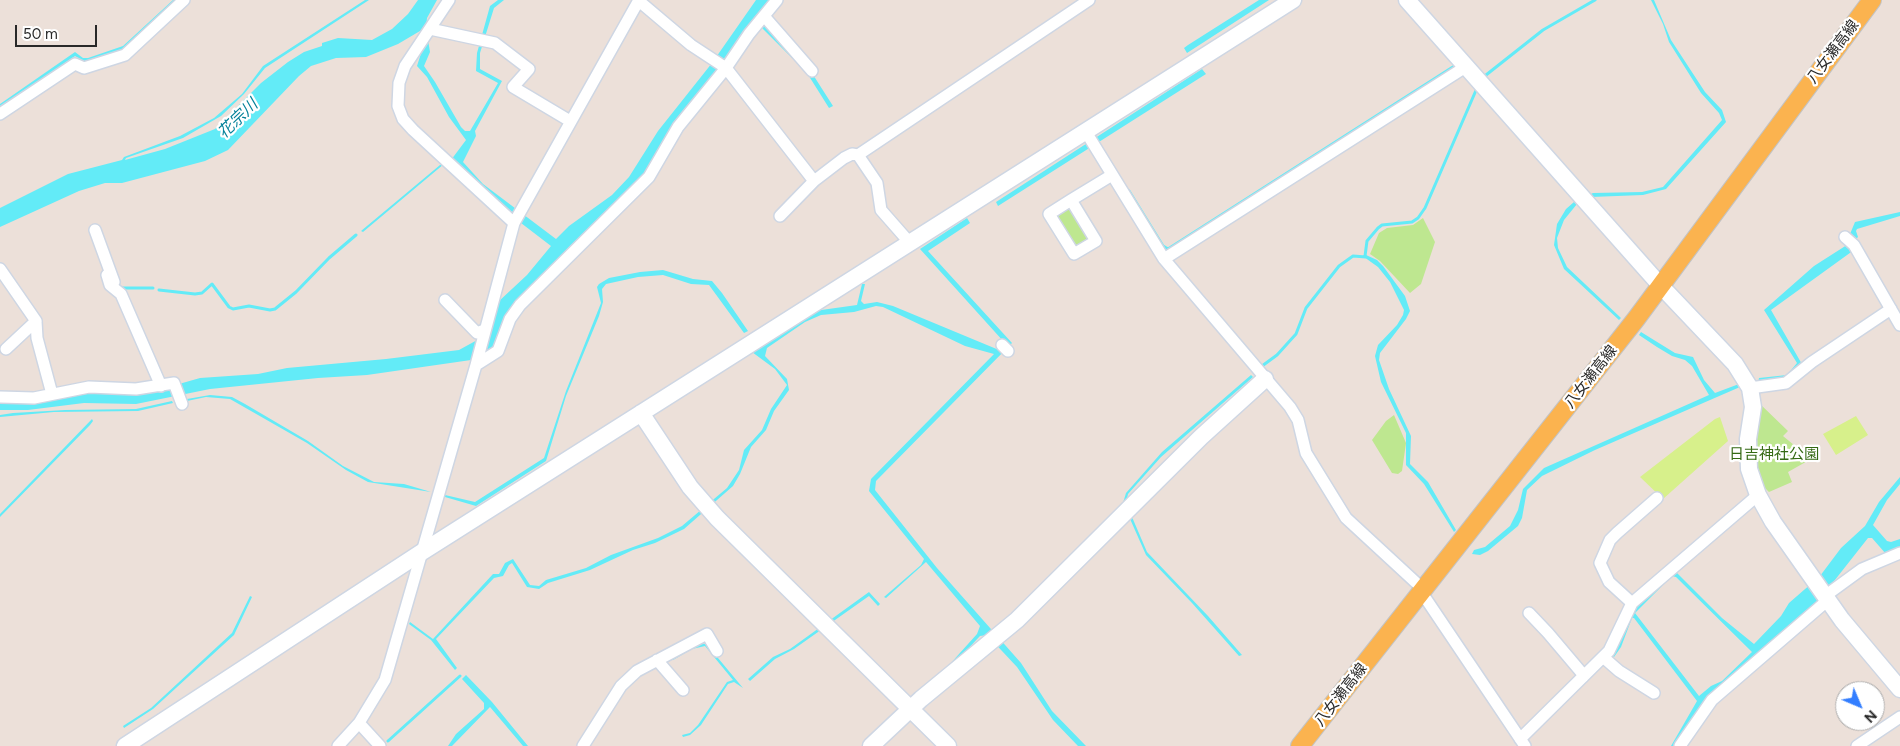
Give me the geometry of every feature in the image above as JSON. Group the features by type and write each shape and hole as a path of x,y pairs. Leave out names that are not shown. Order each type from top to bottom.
{"main road":[{"name":"八女瀬高線","path":"1300,746 1423,592 1660,285 1872,0"}],"street":[{"path":"0,114 75,64 84,68 124,55 184,0"},
{"path":"449,0 405,66 398,82 398,106 403,119 514,222"},
{"path":"338,746 359,722 385,680 476,365 514,222 639,0 691,45 726,68 814,181"},
{"path":"476,365 498,351 510,319 520,305 649,177 678,127 726,68 749,34 777,0"},
{"path":"780,216 814,181 844,158 852,154 858,155 1090,0"},
{"path":"125,746 422,552 1293,0"},
{"path":"1407,0 1660,285 1735,364 1748,383 1753,407 1748,440 1749,469 1758,495 1773,522 1814,580 1877,664 1900,688"},
{"path":"764,16 812,71"},
{"path":"430,29 495,43 529,69 513,87 570,122"},
{"path":"1164,259 1467,66"},
{"path":"1086,132 1164,259 1290,407 1298,420 1306,452 1346,518 1423,592 1522,742 1603,657 1617,637 1632,603 1662,575 1685,560 1758,495"},
{"path":"858,155 877,183 881,210 910,243"},
{"path":"1072,200 1096,241 1074,254 1049,214 1112,174"},
{"path":"95,230 115,282 113,287"},
{"path":"1849,240 1900,324"},
{"path":"0,269 36,320 37,338 52,394"},
{"path":"107,276 113,287 121,294 160,386"},
{"path":"445,300 477,333 484,332"},
{"path":"1748,383 1786,383 1812,362 1891,309"},
{"path":"6,350 36,320"},
{"path":"871,746 910,708 994,639 1201,437 1265,379"},
{"path":"0,397 34,398 89,387 136,389 174,384 181,401"},
{"path":"641,413 662,447 707,507 948,746"},
{"path":"1632,603 1610,582 1600,563 1610,540 1657,498"},
{"path":"1680,746 1712,700 1826,596 1862,569 1900,553"},
{"path":"1529,613 1548,632 1583,677"},
{"path":"583,746 621,686 636,671 660,664 707,634 717,651"},
{"path":"1603,657 1620,671 1654,693"},
{"path":"660,664 683,690"},
{"path":"1857,746 1900,717"},
{"path":"359,722 380,746"}],"green space":[{"path":"1069,208 1088,238 1076,247 1056,215"},
{"path":"1423,218 1435,242 1421,284 1410,293 1380,261 1370,254 1379,233 1387,228 1413,225"},
{"name":"日吉神社公園","path":"1759,403 1788,431 1783,436 1811,459 1788,472 1792,482 1769,492 1763,486 1754,457"},
{"path":"1394,415 1406,443 1402,471 1398,474 1392,473 1372,440 1386,421"},
{"path":"1856,416 1868,435 1836,455 1823,434"},
{"path":"1720,417 1728,441 1663,499 1640,477 1715,419"}],"water":[{"path":"173,0 179,0 126,48 86,62 75,56 0,108 0,104 75,52 83,58 88,58 123,46"},
{"name":"花宗川","path":"365,0 369,0 265,68 244,94 221,116 183,138 126,158 125,160 165,149 215,129 261,83 288,62 304,52 322,46 322,43 338,38 372,40 392,29 408,14 418,0 437,0 427,18 426,28 430,52 424,66 461,127 465,131 470,131 498,83 476,71 477,53 490,6 498,0 504,0 494,8 480,53 480,69 502,81 475,131 476,136 463,162 483,184 556,239 569,226 612,195 629,177 658,131 712,63 756,0 772,0 758,17 810,70 833,106 829,108 807,73 755,21 646,175 569,247 520,301 495,346 486,354 471,360 367,375 210,389 136,404 84,403 28,410 0,410 0,400 86,390 179,384 200,378 258,374 287,368 459,350 479,339 498,302 527,275 551,246 521,223 460,169 444,164 363,232 361,231 440,165 451,160 466,140 449,117 427,77 417,66 423,47 420,31 398,44 366,57 336,58 311,66 299,76 228,150 205,161 122,183 105,183 79,191 0,227 0,208 68,174 122,160 124,157 180,136 214,118 242,94 263,66"},
{"path":"1259,0 1269,0 1187,53 1184,48 1188,45"},
{"path":"1651,0 1654,0 1671,40 1705,92 1722,110 1726,122 1666,189 1643,195 1591,197 1577,204 1564,220 1557,238 1558,248 1567,267 1621,318 1619,320 1564,269 1554,245 1557,224 1566,209 1574,202 1593,193 1642,192 1663,187 1722,120 1719,113 1701,93 1669,42 1663,24"},
{"path":"1202,69 1206,74 998,206 996,202"},
{"path":"1900,212 1900,216 1857,229 1858,237 1855,240 1850,234 1855,222"},
{"path":"967,218 970,223 928,251 1012,343 876,481 875,490 937,568 1021,663 1052,711 1086,746 1078,746 1053,720 1017,667 987,635 980,636 950,668 941,674 977,634 980,626 926,562 886,598 884,597 921,565 924,559 869,491 871,479 994,354 965,346 883,307 876,306 854,312 821,315 805,322 767,348 765,356 787,379 789,390 774,411 766,430 751,447 733,486 684,529 590,570 548,583 539,589 527,587 512,563 503,576 494,578 436,639 457,668 455,670 431,640 409,624 410,622 433,639 493,574 499,574 505,563 513,559 530,585 539,586 546,580 586,568 611,555 658,538 682,526 727,488 739,470 744,450 762,430 771,409 787,385 775,369 752,352 814,311 857,305 862,284 865,284 861,301 864,304 877,302 893,306 999,350 1004,342 920,249"},
{"path":"1850,243 1854,250 1771,310 1803,366 1790,378 1758,383 1759,378 1787,375 1797,363 1764,310 1814,266"},
{"path":"1366,255 1377,260 1383,266 1405,296 1410,311 1380,353 1379,360 1389,389 1411,436 1410,464 1428,482 1456,530 1454,532 1424,484 1406,465 1406,433 1381,382 1375,356 1378,345 1397,325 1404,310 1390,282 1378,267 1364,257"},
{"path":"663,270 693,279 712,281 748,331 744,333 709,285 691,284 663,275 638,277 606,284 602,289 603,302 599,316 566,396 546,461 476,506 445,497 445,495 475,502 544,458 566,391 601,303 597,287 609,278"},
{"path":"1641,332 1675,353 1693,357 1704,380 1715,393 1739,384 1740,387 1595,450 1542,476 1527,490 1522,518 1518,526 1488,551 1480,555 1472,554 1474,550 1485,547 1510,526 1518,510 1523,489 1544,468 1709,395 1692,366 1685,360 1672,356 1657,347 1639,335"},
{"path":"1251,375 1253,377 1161,457 1128,494 1126,503 1147,552 1208,616 1242,655 1239,656 1146,555 1123,503 1126,493 1162,452"},
{"path":"210,395 232,397 308,441 343,466 374,482 404,484 431,492 368,482 346,470 307,443 230,399 206,397 187,401 187,399"},
{"path":"172,401 173,403 138,411 54,412 0,417 0,415 13,413 136,409"},
{"path":"92,419 93,421 90,425 0,517 0,514"},
{"path":"1900,477 1900,484 1887,500 1873,525 1887,541 1891,542 1900,539 1900,549 1886,554 1872,538 1868,538 1816,604 1704,705 1678,746 1671,746 1697,701 1634,618 1632,618 1621,647 1614,657 1612,655 1630,611 1675,571 1722,618 1754,644 1781,616 1789,603 1820,576 1841,548 1865,526 1879,502","holes":["1672,576 1676,577 1752,652 1722,681 1711,686 1699,696 1635,613"]},
{"path":"869,592 880,604 878,606 869,596 794,649 775,659 750,681 748,679 773,657 790,649"},
{"path":"250,596 252,597 234,635 153,709 124,728 123,726 151,708 232,633"},
{"path":"697,644 708,646 743,688 734,682 728,684 701,725 690,735 683,737 682,735 690,733 698,725 727,682 733,680 705,646 692,649 673,660 671,658"},
{"path":"466,675 492,702 528,746 523,746 490,707 452,746 448,746 456,734 484,709 484,703 462,679"}],"waterway":[{"path":"1486,75 1543,30 1595,0"},
{"path":"1129,191 1163,246 1168,249 1456,65"},
{"path":"1365,256 1367,241 1378,228 1382,225 1412,222 1418,218 1425,208 1477,88"},
{"path":"159,290 195,294 202,293 212,284 229,307 233,309 249,306 270,310 275,309 296,292 329,258 356,235"},
{"path":"1262,366 1277,355 1296,334 1306,308 1339,266 1353,256 1366,257"},
{"path":"122,288 153,288"},
{"path":"388,741 460,676"}]}
